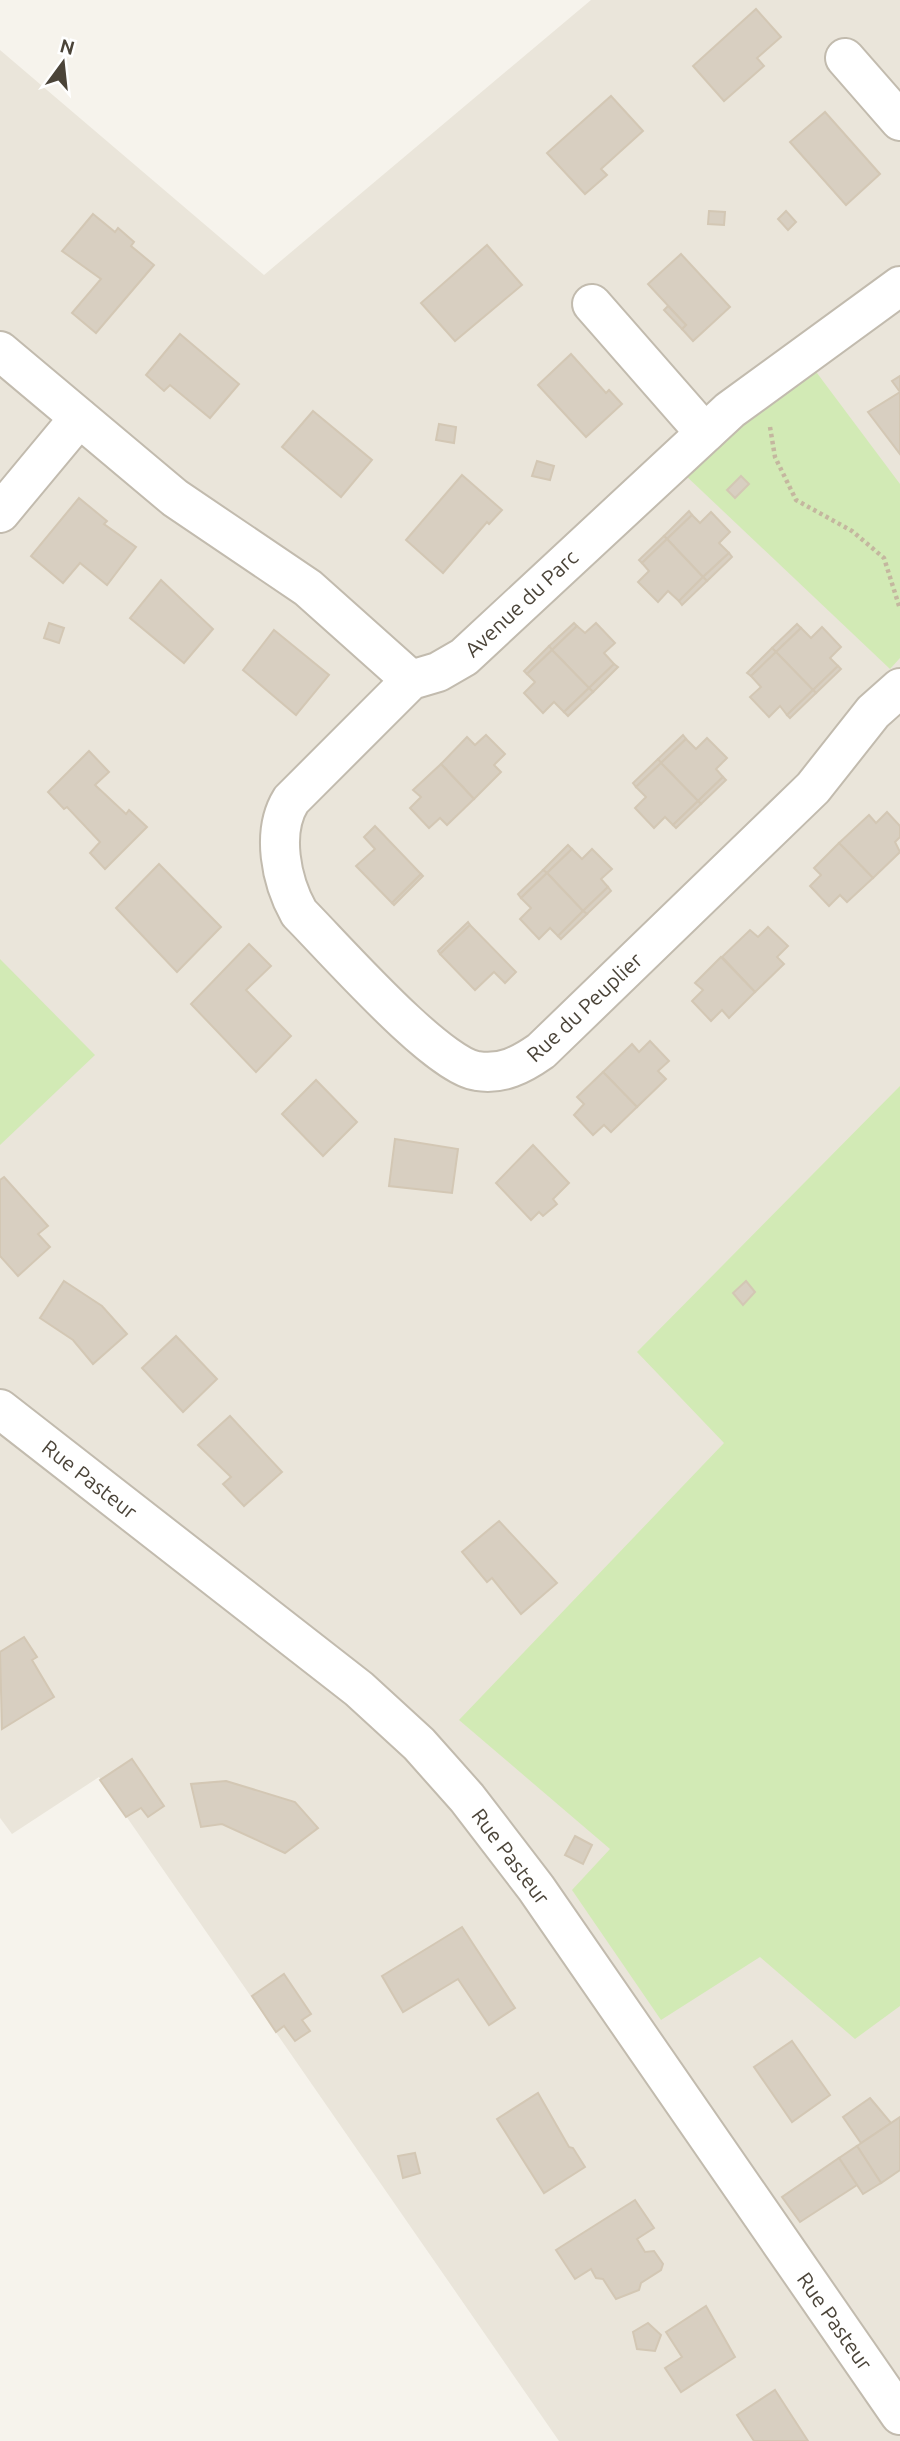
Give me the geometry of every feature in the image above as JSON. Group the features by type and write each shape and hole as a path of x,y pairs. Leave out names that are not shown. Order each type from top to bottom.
{"street":[{"path":"845,58 900,121"},
{"name":"Avenue du Parc","path":"411,680 438,673 464,657 705,433 763,384 900,286"},
{"path":"592,304 705,433"},
{"path":"0,351 175,498 289,573 411,680"},
{"path":"0,513 79,418"},
{"name":"Rue du Peuplier","path":"411,680 284,810 279,836 286,884 299,913 442,1056 475,1071 494,1072 510,1069 541,1051 813,788 873,712 900,688"},
{"name":"Rue Pasteur","path":"0,1409 359,1689 419,1744 460,1790 530,1880 900,2415"}],"path":[{"path":"763,384 775,457 796,500 852,531 884,558 900,609"}],"shaded area":[{"path":"591,0 900,0 900,2441 559,2441 99,1777 12,1834 0,1818 0,50 264,275"}],"green space":[{"path":"811,365 900,484 900,658 890,669 684,474"},
{"path":"0,959 95,1055 0,1145"},
{"path":"900,1086 900,2006 855,2039 760,1957 661,2020 572,1890 610,1849 459,1720 724,1443 637,1352"}],"building":[{"path":"756,9 781,37 757,58 764,66 724,101 693,66"},
{"path":"611,96 643,131 601,169 607,175 585,194 547,153"},
{"path":"825,112 880,174 846,205 790,142"},
{"path":"709,211 725,212 724,225 708,224"},
{"path":"786,211 796,222 788,230 778,219"},
{"path":"93,214 115,232 118,228 134,242 131,246 154,265 96,333 72,313 101,279 62,251"},
{"path":"487,245 522,285 455,341 421,303"},
{"path":"681,254 730,307 693,341 682,329 686,325 648,284"},
{"path":"668,306 686,325 682,329 664,310"},
{"path":"180,334 239,384 210,418 170,385 164,391 146,375"},
{"path":"571,354 606,393 609,390 622,404 586,437 538,385"},
{"path":"900,376 900,392 892,381"},
{"path":"900,392 900,454 868,412"},
{"path":"313,411 372,460 341,497 282,447"},
{"path":"439,424 456,427 454,443 436,440"},
{"path":"537,461 554,466 550,480 532,476"},
{"path":"462,475 502,510 489,524 487,522 443,573 406,540"},
{"path":"741,476 749,484 735,498 727,490"},
{"path":"79,498 107,521 104,524 136,547 107,585 80,563 63,583 31,556"},
{"path":"689,511 692,515 667,539 664,536"},
{"path":"711,512 730,532 719,543 729,553 703,577 667,539 692,515 700,523"},
{"path":"664,536 667,539 642,563 639,560"},
{"path":"667,539 703,577 679,601 668,591 658,602 638,582 649,571 642,563"},
{"path":"729,553 732,557 707,581 703,577"},
{"path":"703,577 707,581 682,605 679,601"},
{"path":"161,580 213,629 184,663 130,618"},
{"path":"49,623 64,628 59,643 44,638"},
{"path":"574,623 577,626 552,650 549,646"},
{"path":"596,623 615,643 604,653 614,664 589,688 552,650 577,626 585,633"},
{"path":"797,624 801,628 776,652 772,648"},
{"path":"822,627 841,647 830,658 838,666 813,690 776,652 801,628 811,638"},
{"path":"274,630 329,675 296,715 243,670"},
{"path":"549,646 552,650 527,674 524,671"},
{"path":"772,648 776,652 751,676 747,673"},
{"path":"552,650 589,688 564,712 554,702 543,713 524,693 535,682 527,674"},
{"path":"776,652 813,690 787,715 780,706 769,717 750,697 761,687 751,676"},
{"path":"614,664 618,667 593,692 589,688"},
{"path":"838,666 841,669 816,693 813,690"},
{"path":"589,688 593,692 568,716 564,712"},
{"path":"813,690 816,693 790,718 787,715"},
{"path":"486,735 505,754 494,765 501,772 474,799 441,764 467,737 475,745"},
{"path":"683,735 686,739 661,763 658,759"},
{"path":"707,738 727,758 716,769 723,777 698,801 661,763 686,739 696,749"},
{"path":"89,751 109,772 95,785 126,814 129,810 147,827 105,869 90,853 100,842 67,807 64,809 48,792"},
{"path":"658,759 661,763 636,787 633,783"},
{"path":"661,763 698,801 673,825 665,817 654,828 635,808 646,797 636,787"},
{"path":"441,764 474,799 447,825 440,818 429,828 410,808 421,797 413,790"},
{"path":"723,777 726,780 701,804 698,801"},
{"path":"698,801 701,804 676,828 673,825"},
{"path":"887,812 900,826 900,837 895,842 900,852 873,878 839,843 869,815 876,823"},
{"path":"375,826 421,874 392,903 356,866 375,849 364,837"},
{"path":"839,843 873,878 847,902 840,895 829,906 810,886 821,875 814,868"},
{"path":"568,845 572,849 547,873 543,870"},
{"path":"572,849 582,859 592,849 612,869 601,879 608,887 583,911 547,873"},
{"path":"159,864 221,927 177,972 116,908"},
{"path":"543,870 547,873 521,898 518,894"},
{"path":"547,873 583,911 558,936 550,928 539,939 520,919 531,908 521,898"},
{"path":"421,874 423,876 394,905 392,903"},
{"path":"608,887 611,891 587,914 583,911"},
{"path":"583,911 587,914 561,939 558,936"},
{"path":"468,922 470,925 440,954 438,951"},
{"path":"470,925 516,972 505,983 494,972 475,990 440,954"},
{"path":"768,927 788,946 777,957 784,964 755,992 722,957 750,930 758,937"},
{"path":"249,944 271,966 246,990 291,1036 256,1072 191,1004"},
{"path":"721,957 755,992 729,1018 722,1010 711,1021 692,1001 703,990 695,983"},
{"path":"650,1041 669,1061 658,1071 666,1079 637,1107 603,1072 632,1044 639,1052"},
{"path":"603,1072 637,1107 611,1132 604,1125 593,1135 574,1115 584,1104 577,1097"},
{"path":"316,1080 357,1122 323,1156 282,1114"},
{"path":"395,1139 458,1149 452,1193 389,1186"},
{"path":"533,1145 569,1183 553,1199 557,1204 543,1216 539,1212 531,1220 496,1183"},
{"path":"4,1177 48,1226 38,1234 50,1247 18,1276 0,1256 0,1180"},
{"path":"64,1281 102,1306 127,1334 93,1364 73,1340 40,1318"},
{"path":"746,1281 755,1292 743,1305 733,1293"},
{"path":"176,1336 217,1379 183,1412 142,1368"},
{"path":"230,1416 282,1472 244,1506 223,1484 231,1477 198,1445"},
{"path":"499,1521 557,1583 521,1614 492,1578 487,1582 462,1552"},
{"path":"24,1637 37,1657 32,1660 54,1697 2,1729 0,1652"},
{"path":"132,1759 164,1806 148,1817 141,1808 126,1817 100,1780"},
{"path":"226,1781 295,1802 318,1828 285,1853 222,1824 201,1827 191,1784"},
{"path":"575,1836 592,1845 583,1864 565,1855"},
{"path":"462,1927 515,2008 489,2025 458,1979 403,2012 382,1976"},
{"path":"284,1974 311,2014 302,2020 310,2031 295,2041 284,2026 276,2032 252,1996"},
{"path":"792,2041 830,2095 792,2122 754,2067"},
{"path":"538,2093 569,2147 573,2148 585,2167 544,2193 497,2119"},
{"path":"870,2098 891,2123 861,2143 843,2117"},
{"path":"900,2117 900,2170 881,2183 857,2146"},
{"path":"857,2146 881,2183 863,2194 839,2158"},
{"path":"415,2153 420,2173 403,2178 398,2156"},
{"path":"839,2158 857,2185 800,2222 782,2197"},
{"path":"635,2200 654,2228 637,2239 645,2252 654,2251 663,2264 661,2270 641,2283 639,2290 616,2299 603,2279 596,2278 591,2269 575,2279 556,2250"},
{"path":"706,2306 735,2357 681,2392 665,2368 682,2357 666,2332"},
{"path":"648,2323 661,2335 655,2351 637,2349 633,2332"},
{"path":"775,2390 808,2441 754,2441 737,2415"}]}
